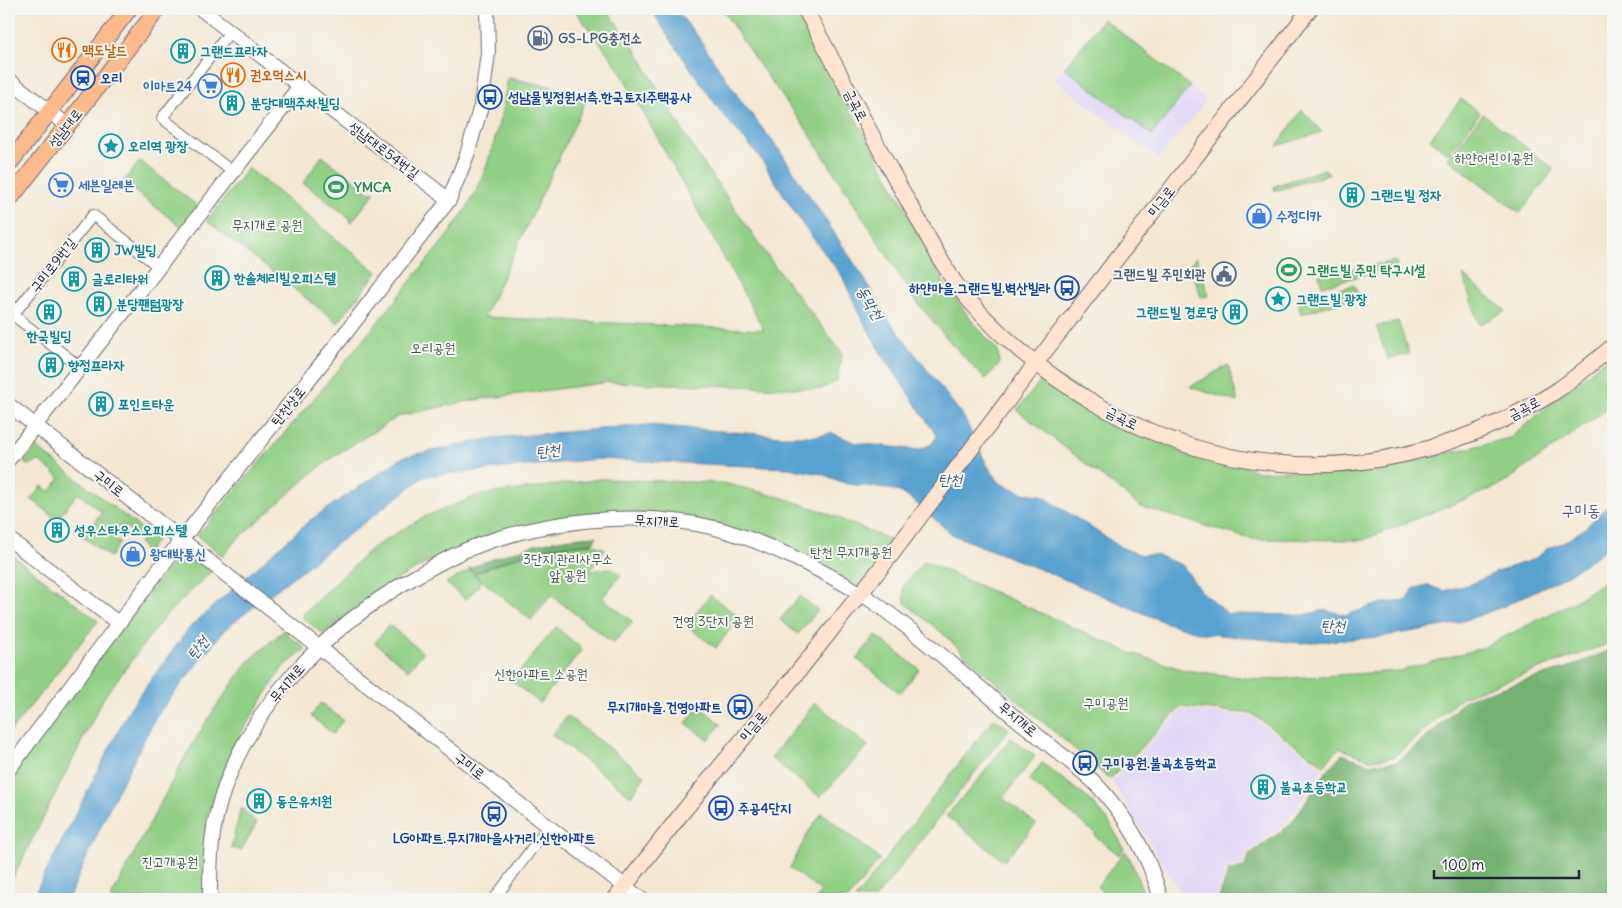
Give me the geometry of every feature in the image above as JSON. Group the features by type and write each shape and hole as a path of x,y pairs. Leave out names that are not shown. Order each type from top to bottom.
{"main road":[{"name":"성남대로","path":"9,164 130,9"},
{"name":"성남대로","path":"9,200 158,9"},
{"name":"금곡로","path":"805,9 892,173 956,284 993,326 1036,364 1071,390 1110,412 1176,442 1240,459 1284,464 1369,462 1410,453 1473,433 1517,413 1559,389 1613,346"},
{"name":"미금로","path":"615,899 892,554 1310,9"}],"street":[{"name":"성남대로54번길","path":"201,9 449,200"},
{"name":"탄천상로","path":"9,769 182,539 449,200 466,155 480,106 488,53 487,9"},
{"path":"230,32 162,118 233,172"},
{"path":"9,80 67,125"},
{"path":"9,459 300,86"},
{"name":"구미로9번길","path":"80,367 13,315 93,215 159,267"},
{"name":"구미로","path":"9,405 641,899"},
{"name":"무지개로","path":"210,899 211,845 216,817 233,768 253,729 274,698 291,676 319,647 360,613 383,597 442,561 486,542 540,527 629,519 686,522 716,529 785,555 861,593 948,660 1094,782 1113,803 1136,838 1148,860 1161,899"},
{"path":"9,539 118,623"},
{"path":"494,899 548,827"}],"shaded area":[{"path":"1103,18 1207,100 1158,159 1054,79"},
{"path":"1181,710 1252,717 1323,768 1287,822 1247,853 1242,866 1227,867 1217,897 1181,893 1112,782"}],"green space":[{"name":"오리공원","path":"574,9 606,9 634,47 694,150 774,265 842,353 837,381 821,389 610,382 474,400 399,416 336,455 311,474 233,543 223,556 197,536 377,323 445,239 465,211 481,181 490,156 508,78 589,94 484,317 764,330 618,67"},
{"path":"722,9 795,9 907,211 943,282 972,321 998,351 999,365 985,379 951,343 916,301 809,133 755,59"},
{"path":"1103,19 1190,86 1152,135 1065,68"},
{"path":"1461,99 1480,113 1448,154 1430,139"},
{"path":"1302,110 1322,132 1277,146"},
{"name":"하얀어린이공원","path":"1483,114 1554,169 1520,213 1448,159"},
{"name":"YMCA","path":"322,156 370,192 375,192 351,223 350,218 303,183"},
{"path":"140,161 200,208 184,229 123,182"},
{"name":"무지개로 공원","path":"248,168 377,272 338,323 207,221"},
{"path":"1325,169 1329,174 1275,191 1274,186"},
{"path":"1196,257 1209,296 1201,297 1190,264"},
{"path":"1396,261 1397,266 1322,286 1319,275"},
{"path":"1463,275 1506,311 1479,325"},
{"path":"1354,285 1359,296 1301,314 1298,301"},
{"path":"1398,321 1409,354 1388,359 1376,327"},
{"path":"1613,353 1613,405 1501,485 1363,540 1251,539 1141,507 1017,410 1048,372 1164,437 1259,472 1391,467 1510,438"},
{"path":"1228,365 1238,402 1190,387"},
{"path":"36,447 156,540 147,554 139,543 142,539 122,524 113,537 120,542 110,557 83,537 102,512 78,493 57,519 31,499 42,486 50,492 60,478 39,461 28,465 24,463"},
{"name":"탄천 무지개공원","path":"601,479 723,483 780,497 822,511 895,542 860,587 720,524 624,515 439,556 394,581 357,606 323,634 301,616 372,548 424,517 479,495"},
{"path":"597,536 593,543 547,547 522,554 474,573 468,569 531,546 563,539"},
{"name":"3단지 관리사무소 앞 공원","path":"592,544 605,549 590,571 612,568 621,575 602,598 633,622 613,643 551,595 531,620 474,574 522,555 547,548"},
{"path":"184,548 213,570 165,616 104,697 9,886 9,774"},
{"path":"9,553 98,621 9,733"},
{"name":"구미공원","path":"924,561 1131,653 1184,670 1262,680 1399,671 1482,648 1572,603 1613,576 1613,642 1462,697 1394,757 1372,760 1339,748 1324,765 1252,714 1181,707 1110,779 978,667 940,631 905,603 903,586"},
{"path":"469,571 482,581 466,600 446,583"},
{"name":"건영 3단지 공원","path":"710,595 739,617 716,648 686,625"},
{"path":"800,596 818,610 798,634 780,620"},
{"path":"389,625 423,653 408,670 375,643"},
{"name":"신한아파트 소공원","path":"556,627 582,649 540,703 512,681"},
{"name":"진고개공원","path":"283,631 306,649 283,667 241,733 207,814 207,899 110,899 187,753 215,708 249,661"},
{"path":"875,635 919,669 900,693 857,659"},
{"path":"1613,649 1613,899 1219,898 1229,870 1244,868 1250,854 1290,825 1329,768 1342,754 1370,764 1397,762 1429,735 1466,699 1567,668"},
{"path":"321,703 343,720 333,734 311,716"},
{"path":"815,703 868,746 820,797 771,758"},
{"path":"699,706 721,724 708,740 686,723"},
{"path":"567,716 645,776 631,796 552,735"},
{"path":"994,718 1009,729 875,899 855,899"},
{"path":"1011,738 1035,756 1003,798 1036,824 1004,861 946,816 979,779"},
{"path":"1042,763 1090,800 1107,819 1124,848 1119,855 1029,780"},
{"path":"241,808 257,823 241,850 231,848"},
{"path":"822,813 880,859 848,899 816,899 821,891 790,868 808,833"},
{"path":"1125,851 1146,899 1113,899 1097,887"}],"water":[{"name":"탄천","path":"651,9 675,9 696,34 741,101 780,151 862,275 888,319 963,416 987,465 1000,483 1023,493 1041,495 1122,548 1142,555 1156,555 1182,565 1200,590 1228,614 1304,615 1325,610 1346,615 1382,603 1406,601 1413,589 1427,585 1444,591 1471,584 1497,572 1534,559 1547,549 1565,542 1584,529 1613,500 1613,544 1568,575 1502,607 1450,625 1379,637 1300,643 1201,633 1164,622 1047,572 953,535 902,493 886,488 847,484 822,474 788,468 598,459 425,476 225,629 157,715 111,804 68,899 32,899 130,708 190,627 309,521 403,457 494,438 648,425 782,436 816,436 832,433 857,443 918,450 932,444 937,436 881,353 860,315 842,276 803,225 759,156 723,115"}],"place":[{"name":"GS-LPG충전소","path":"540,38"},
{"name":"맥도날드","path":"64,50"},
{"name":"그랜드프라자","path":"183,51"},
{"name":"권오덕스시","path":"233,75"},
{"name":"오리","path":"83,78"},
{"name":"이마트24","path":"210,86"},
{"name":"성남물빛정원서측.한국토지주택공사","path":"490,97"},
{"name":"분당대맥주차빌딩","path":"232,103"},
{"name":"오리역 광장","path":"111,146"},
{"name":"세븐일레븐","path":"61,185"},
{"name":"YMCA","path":"336,187"},
{"name":"그랜드빌 정자","path":"1352,195"},
{"name":"수정디카","path":"1259,216"},
{"name":"JW빌딩","path":"97,250"},
{"name":"그랜드빌 주민 탁구시설","path":"1289,270"},
{"name":"그랜드빌 주민회관","path":"1224,274"},
{"name":"한솔체리빌오피스텔","path":"217,278"},
{"name":"글로리타워","path":"74,279"},
{"name":"하얀마을.그랜드빌.벽산빌라","path":"1067,288"},
{"name":"그랜드빌 광장","path":"1278,299"},
{"name":"분당팬텀광장","path":"99,304"},
{"name":"한국빌딩","path":"49,312"},
{"name":"그랜드빌 경로당","path":"1235,312"},
{"name":"향정프라자","path":"51,365"},
{"name":"포인트타운","path":"101,404"},
{"name":"성우스타우스오피스텔","path":"57,530"},
{"name":"왕대박통신","path":"133,554"},
{"name":"무지개마을.건영아파트","path":"740,707"},
{"name":"구미공원.불곡초등학교","path":"1085,763"},
{"name":"불곡초등학교","path":"1263,787"},
{"name":"동은유치원","path":"259,801"},
{"name":"주공4단지","path":"721,808"},
{"name":"LG아파트.무지개마을사거리.신한아파트","path":"494,814"}],"district":[{"name":"구미동","path":"1581,510"}],"water label":[{"name":"동막천","path":"870,303"}]}
